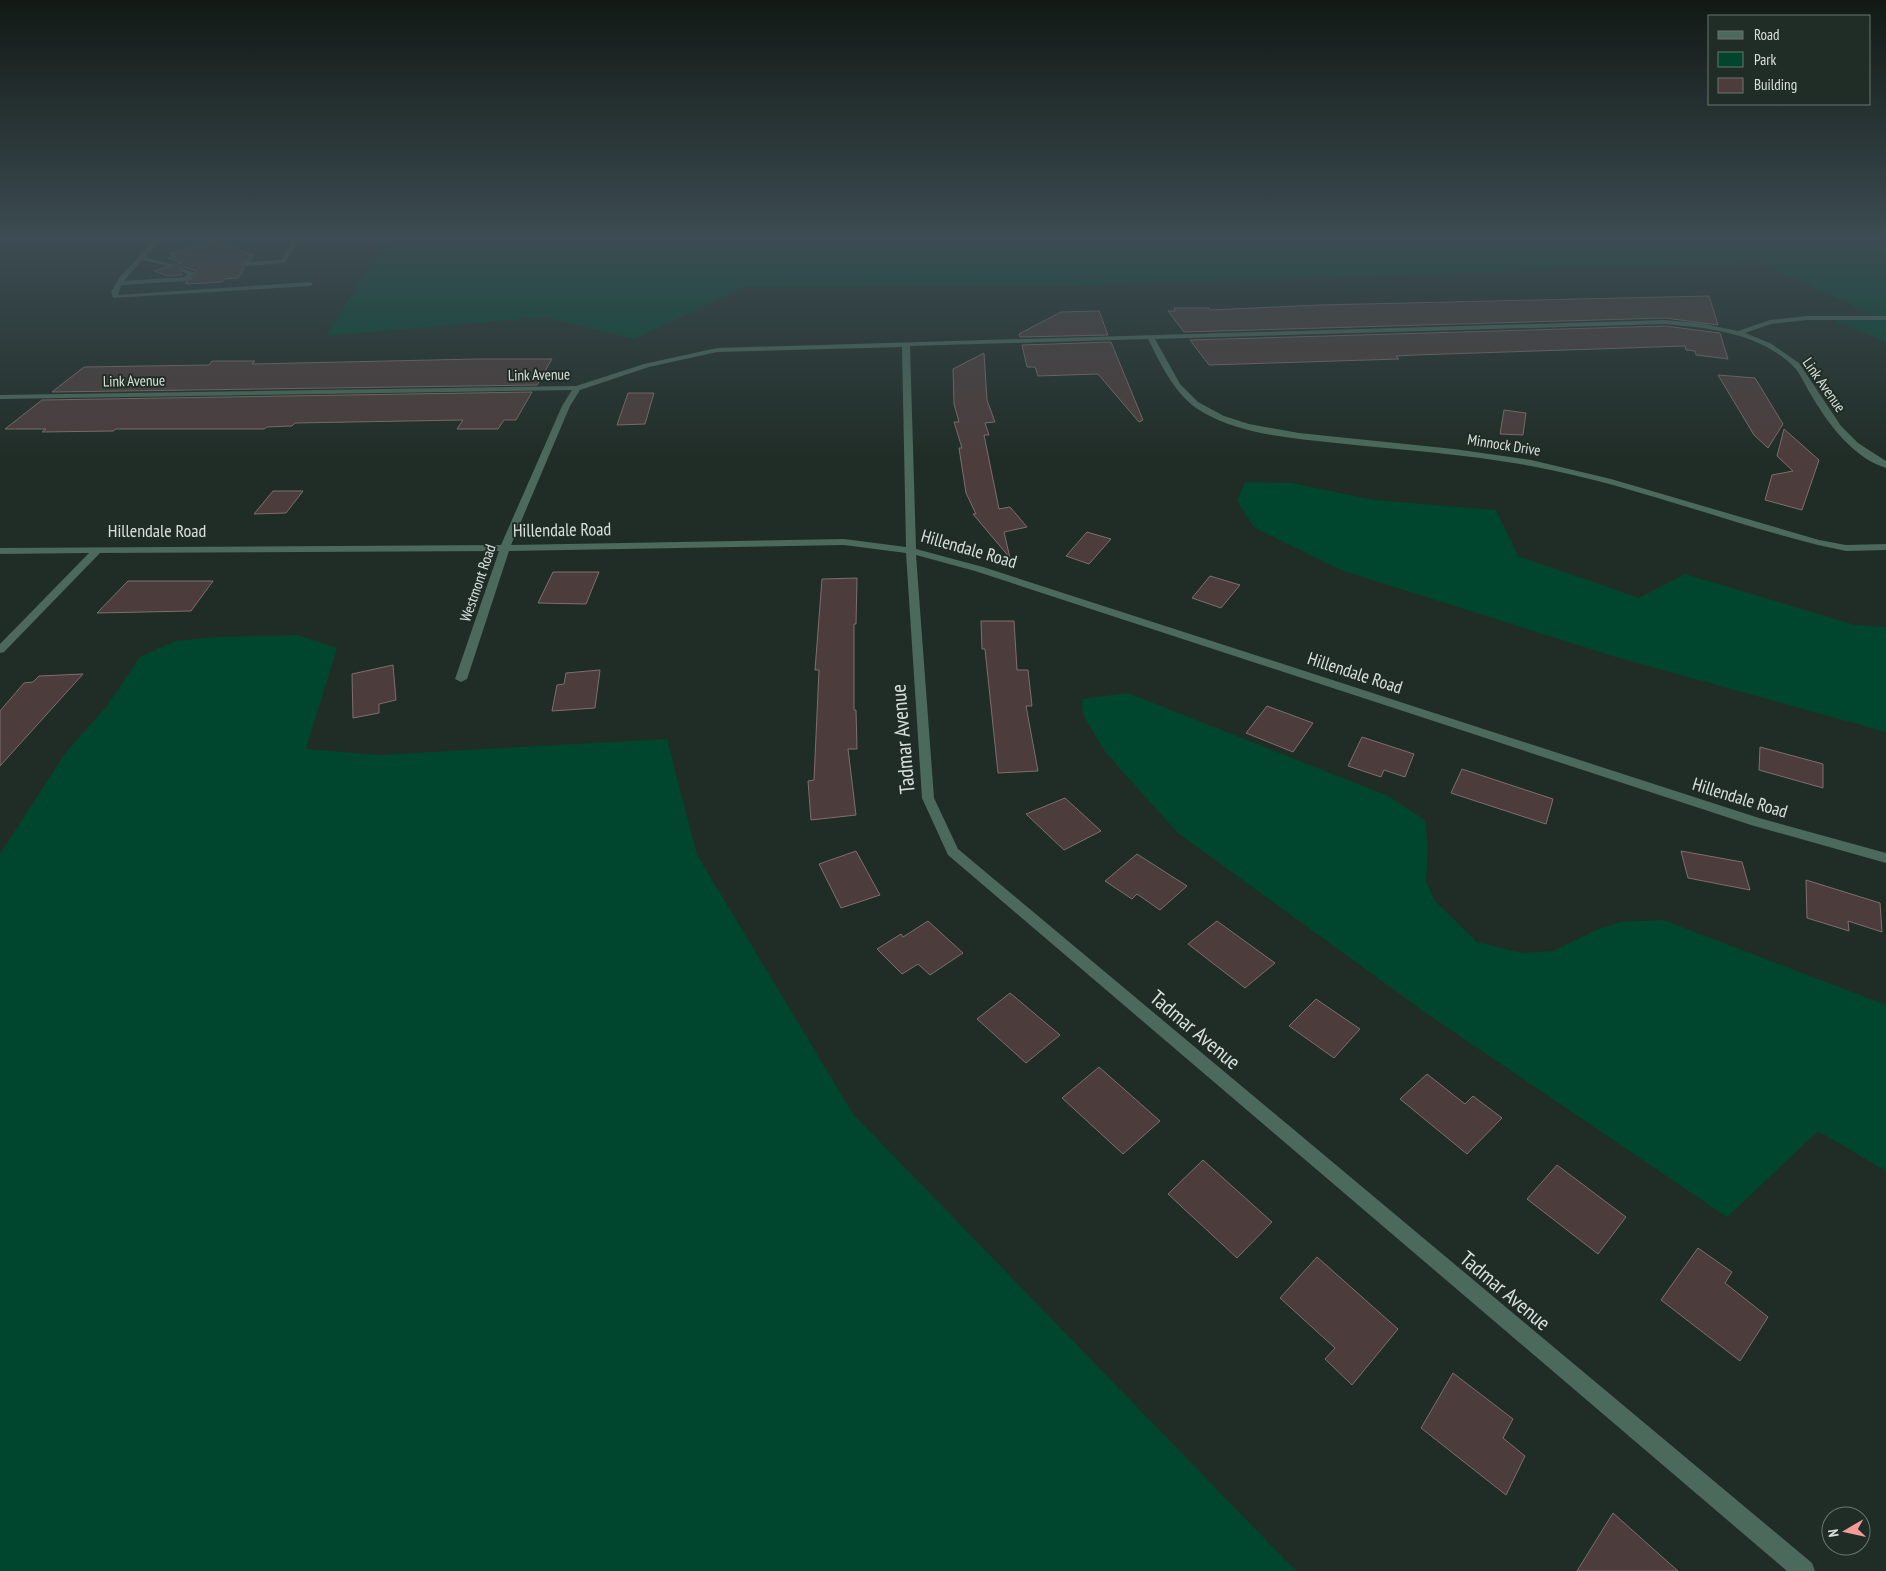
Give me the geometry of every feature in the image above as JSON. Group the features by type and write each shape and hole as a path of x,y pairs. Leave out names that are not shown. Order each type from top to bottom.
{"street":[{"path":"1738,333 1770,322 1807,318 1886,318"},
{"name":"Link Avenue","path":"0,397 577,388 612,375 672,359 717,350 1665,322 1711,327 1738,333 1778,350 1797,366 1830,419 1855,446 1886,465"},
{"name":"Minnock Drive","path":"1150,337 1180,391 1195,405 1220,418 1246,426 1284,434 1367,444 1464,452 1532,463 1573,472 1787,534 1847,548 1886,547"},
{"name":"Tadmar Avenue","path":"906,344 911,551 928,798 953,852 1804,1571"},
{"name":"Westmont Road","path":"461,679 505,548 566,406 577,388"},
{"name":"Hillendale Road","path":"0,551 505,548 844,542 911,551 978,569 1756,822 1886,858"},
{"path":"0,650 100,549"}],"green space":[{"path":"342,309 697,309 634,339 544,317 326,336"},
{"path":"1861,309 1886,309 1886,342 1828,318 1878,317"},
{"path":"1245,482 1291,483 1374,500 1496,510 1518,556 1639,598 1685,574 1855,625 1886,627 1886,732 1616,657 1341,570 1255,528 1237,501"},
{"path":"297,635 337,648 306,749 378,755 667,739 697,855 853,1114 1296,1571 0,1571 0,854 66,752 107,706 140,657 175,641 217,637"},
{"path":"1128,693 1388,796 1425,820 1428,846 1426,881 1435,901 1477,942 1522,953 1553,951 1596,930 1621,922 1663,920 1886,1005 1886,1171 1818,1131 1727,1217 1426,1013 1178,833 1106,753 1083,715 1082,699"}],"building":[{"path":"1174,309 1713,309 1718,325 1665,318 1184,332 1168,311 1175,311"},
{"path":"1099,311 1108,335 1020,337 1019,334 1061,312"},
{"path":"1665,326 1720,333 1728,359 1696,355 1695,351 1686,350 1685,346 1416,355 1396,356 1399,359 1209,365 1190,340"},
{"path":"1111,342 1143,420 1139,422 1098,374 1038,376 1035,367 1027,367 1022,345"},
{"path":"984,353 987,400 995,422 985,423 989,435 984,435 999,509 1010,507 1027,527 1004,532 1010,558 973,514 976,514 966,493 959,448 962,448 954,422 959,422 954,404 953,369"},
{"path":"552,359 537,385 52,392 84,367 209,365 212,361 255,361 252,364"},
{"path":"1718,375 1755,378 1783,424 1768,448 1754,435"},
{"path":"532,392 516,420 504,420 498,429 457,429 463,420 295,423 292,426 267,427 264,429 116,429 113,431 42,432 46,429 5,429 42,400"},
{"path":"628,393 654,393 645,424 617,425"},
{"path":"1504,410 1526,413 1523,435 1500,434"},
{"path":"1784,429 1819,460 1802,510 1765,500 1772,475 1793,471 1777,456"},
{"path":"273,491 303,491 286,513 254,514"},
{"path":"1087,532 1111,539 1089,564 1066,556"},
{"path":"553,572 599,572 586,604 538,603"},
{"path":"1210,576 1240,585 1221,608 1192,598"},
{"path":"857,578 856,624 854,624 854,710 856,710 857,749 848,749 856,815 811,820 808,781 814,780 819,670 815,670 822,579"},
{"path":"128,581 213,581 191,611 97,613"},
{"path":"981,621 1014,621 1017,670 1028,670 1032,706 1026,706 1038,771 998,773 985,649 982,649"},
{"path":"393,665 396,700 379,704 379,713 353,718 352,674"},
{"path":"600,670 595,708 552,711 557,685 564,684 566,673"},
{"path":"83,674 0,766 0,711 24,683 33,682 39,676"},
{"path":"1267,706 1313,723 1293,752 1246,733"},
{"path":"1362,737 1414,754 1405,777 1384,770 1381,777 1348,766"},
{"path":"1760,747 1823,764 1823,788 1759,770"},
{"path":"1462,769 1553,799 1546,824 1451,793"},
{"path":"1065,798 1101,831 1064,850 1026,814"},
{"path":"856,851 880,895 841,908 819,864"},
{"path":"1681,851 1742,862 1750,890 1688,878"},
{"path":"1137,854 1187,886 1160,910 1137,894 1132,899 1105,881"},
{"path":"1806,880 1880,903 1882,932 1848,921 1849,931 1807,918"},
{"path":"928,921 963,953 930,975 918,964 902,974 877,949 901,934 903,937"},
{"path":"1217,921 1275,963 1245,988 1188,944"},
{"path":"1010,993 1060,1035 1026,1063 977,1019"},
{"path":"1316,999 1360,1029 1334,1058 1289,1026"},
{"path":"1099,1067 1160,1121 1123,1154 1062,1098"},
{"path":"1427,1074 1465,1104 1473,1096 1502,1118 1467,1154 1400,1099"},
{"path":"1203,1160 1272,1222 1237,1258 1168,1194"},
{"path":"1557,1165 1626,1217 1598,1254 1527,1199"},
{"path":"1698,1248 1732,1272 1725,1283 1768,1317 1740,1361 1661,1300"},
{"path":"1317,1257 1398,1329 1352,1385 1325,1359 1335,1348 1280,1298"},
{"path":"1453,1373 1513,1419 1503,1438 1525,1456 1506,1495 1421,1428"},
{"path":"1613,1513 1678,1571 1577,1571"}]}
